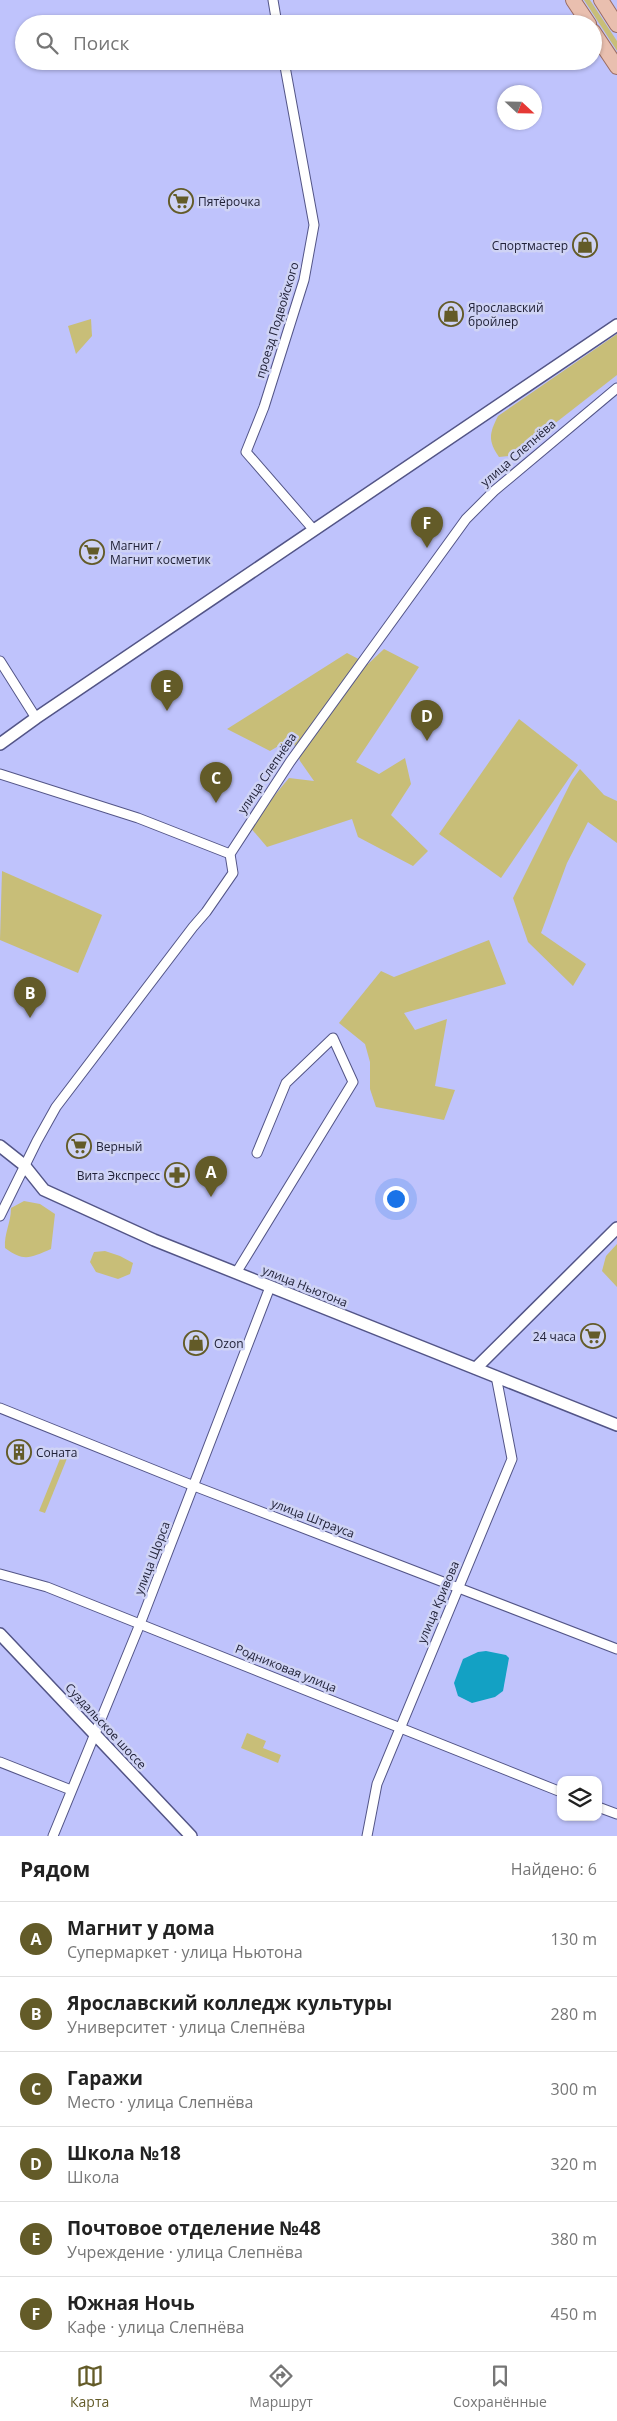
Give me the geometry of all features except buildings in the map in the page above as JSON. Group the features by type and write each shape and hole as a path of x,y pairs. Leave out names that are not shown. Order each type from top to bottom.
{"main road":[{"path":"574,0 583,15"},
{"path":"601,0 617,25"},
{"path":"602,44 617,67"}],"street":[{"path":"273,0 276,15"},
{"name":"проезд Подвойского","path":"286,70 314,226 304,280 264,407 246,452 313,529"},
{"path":"0,744 313,529 617,325"},
{"name":"улица Слепнёва","path":"230,854 290,762 466,519 494,492 617,388"},
{"path":"0,661 36,718"},
{"path":"0,774 138,818 230,854 233,873 206,912 192,927 56,1107 24,1165 0,1216"},
{"path":"236,1273 353,1082 333,1038 286,1084 257,1153"},
{"name":"улица Ньютона","path":"0,1146 24,1165 44,1190 154,1240 617,1425"},
{"path":"476,1368 617,1228"},
{"name":"улица Щорса","path":"53,1836 140,1624 270,1287"},
{"name":"улица Кривова","path":"367,1836 377,1784 512,1459 496,1376"},
{"name":"улица Штрауса","path":"0,1408 194,1486 617,1649"},
{"name":"Родниковая улица","path":"0,1574 47,1587 400,1726 557,1790"},
{"name":"Суздальское шоссе","path":"0,1634 191,1836"},
{"path":"0,1762 71,1790"},
{"path":"602,1808 617,1814"}],"shaded area":[{"path":"584,0 590,0 600,15 594,15"},
{"path":"602,18 617,41 617,51 602,28"},
{"path":"91,319 92,336 76,354 68,326"},
{"path":"617,334 617,375 522,449 509,456 499,457 491,441 493,427 498,416"},
{"path":"384,649 419,667 356,762 379,774 405,758 411,784 391,815 428,851 413,866 358,837 352,819 267,847 249,826 289,778 314,781 300,761 292,738 270,751 227,729 347,653 368,664"},
{"path":"519,719 578,765 501,878 439,834"},
{"path":"580,769 604,795 617,801 617,843 588,822 567,863 541,933 586,964 573,986 528,942 513,898 572,780"},
{"path":"2,871 102,915 78,973 0,940"},
{"path":"489,940 506,984 404,1013 415,1030 447,1019 435,1086 455,1090 444,1120 376,1107 370,1089 370,1062 365,1044 339,1023 381,971 394,977"},
{"path":"24,1201 40,1204 55,1214 51,1249 38,1255 27,1257 17,1255 5,1248 11,1208"},
{"path":"617,1244 617,1287 602,1271 606,1256"},
{"path":"105,1251 133,1263 130,1274 118,1279 96,1272 90,1262 94,1252"},
{"path":"64,1449 70,1451 45,1513 39,1511"},
{"path":"247,1733 266,1741 263,1748 281,1755 278,1763 241,1748"}],"water":[{"path":"486,1651 506,1655 509,1658 503,1691 495,1697 472,1703 458,1696 454,1683 463,1659 478,1652"}],"place":[{"name":"Пятёрочка","path":"181,201"},
{"name":"Спортмастер","path":"585,245"},
{"name":"Ярославский бройлер","path":"451,314"},
{"name":"Южная Ночь","path":"427,548"},
{"name":"Магнит / Магнит косметик","path":"92,552"},
{"name":"Почтовое отделение №48","path":"167,711"},
{"name":"Школа №18","path":"427,741"},
{"name":"Гаражи","path":"216,803"},
{"name":"Ярославский колледж культуры","path":"30,1018"},
{"name":"Верный","path":"79,1146"},
{"name":"Вита Экспресс","path":"177,1175"},
{"name":"Магнит у дома","path":"211,1197"},
{"name":"24 часа","path":"593,1336"},
{"name":"Ozon","path":"196,1343"},
{"name":"Соната","path":"19,1452"}]}
